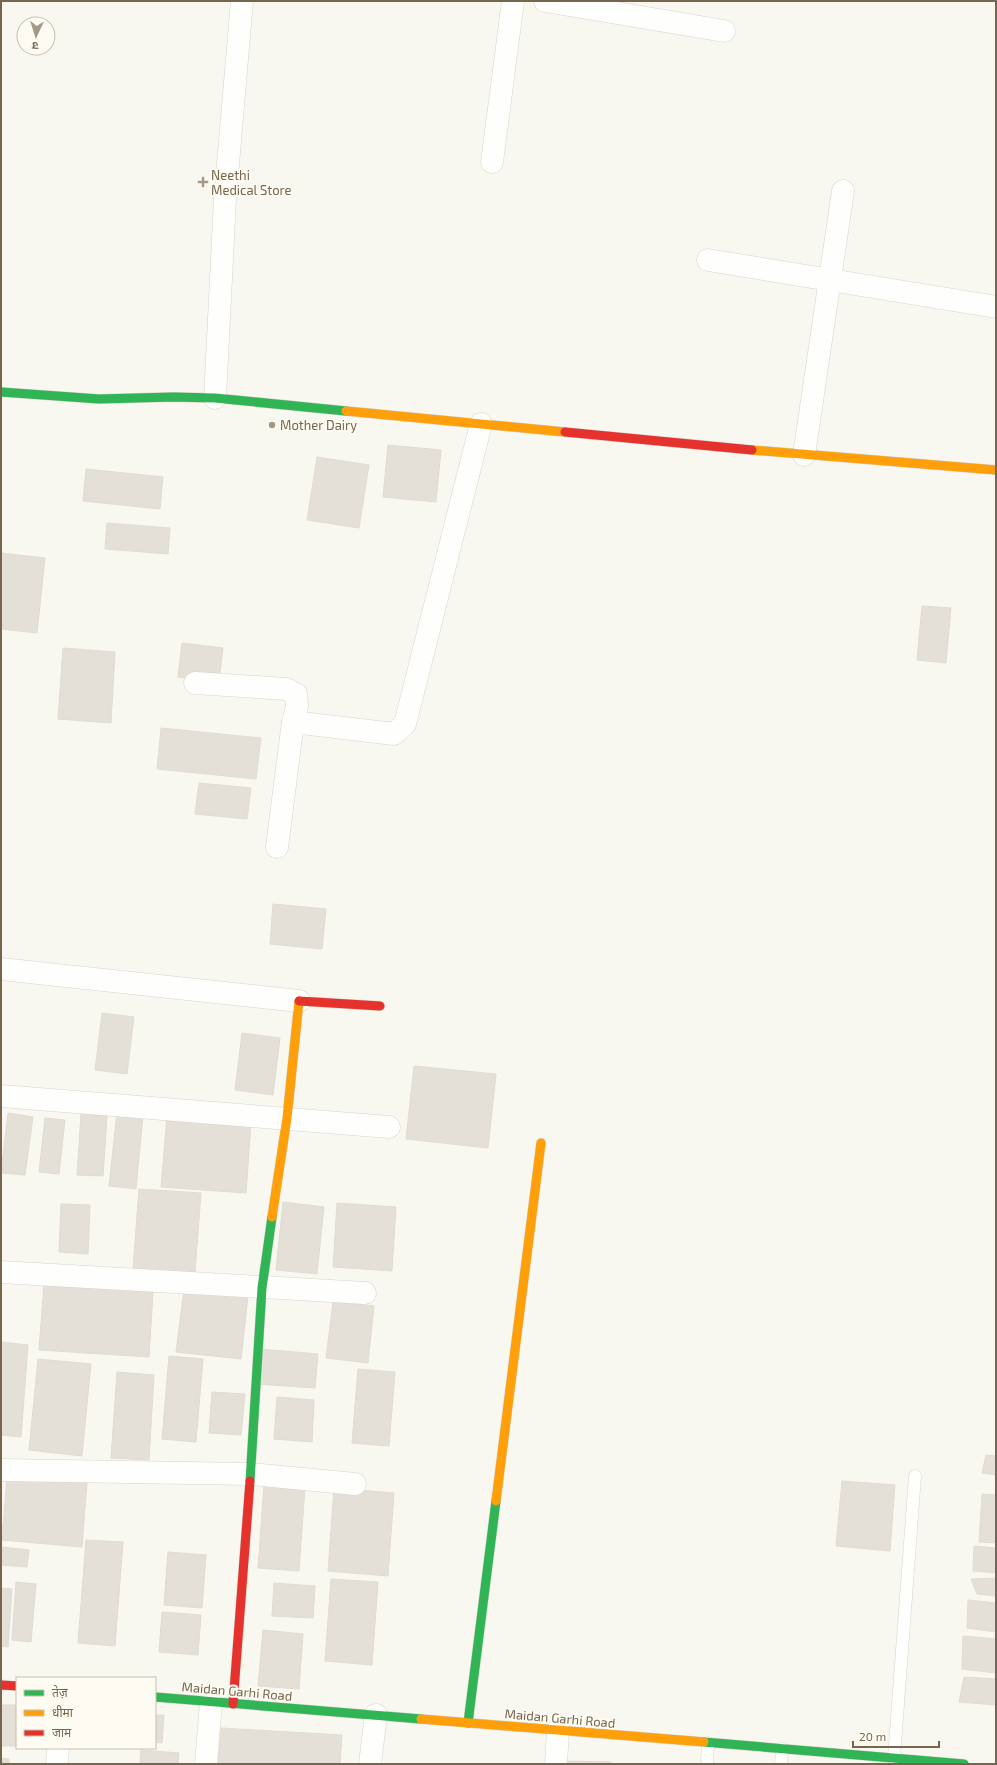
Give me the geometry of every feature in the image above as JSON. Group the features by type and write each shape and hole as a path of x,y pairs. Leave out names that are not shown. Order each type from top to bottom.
{"street":[{"path":"215,398 225,199 242,1"},
{"path":"492,162 513,1"},
{"path":"545,1 724,31"},
{"path":"804,455 843,191"},
{"path":"708,260 996,307"},
{"path":"1,392 99,399 173,397 215,398 804,455 996,470"},
{"path":"293,722 394,734 405,724 481,424"},
{"path":"194,683 286,689 296,694 296,706 277,847"},
{"path":"1,969 299,1001 380,1006"},
{"path":"233,1704 251,1474 262,1288 287,1118 299,1001"},
{"path":"1,1096 389,1127"},
{"path":"468,1723 541,1143"},
{"path":"1,1272 365,1293"},
{"path":"1,1470 251,1474 355,1484"},
{"path":"1,1685 16,1686"},
{"name":"Maidan Garhi Road","path":"156,1697 964,1764"},
{"path":"206,1764 211,1702"},
{"path":"370,1764 376,1715"},
{"path":"556,1764 558,1730"},
{"path":"57,1764 58,1749"}],"lane":[{"path":"894,1758 914,1476"},
{"path":"707,1764 708,1743"},
{"path":"781,1764 782,1749"}],"building":[{"path":"388,445 441,450 436,502 383,497"},
{"path":"317,457 369,465 359,528 307,520"},
{"path":"86,469 163,477 160,509 83,501"},
{"path":"107,523 170,528 168,554 105,549"},
{"path":"1,553 45,558 37,633 1,629"},
{"path":"922,606 951,608 946,663 917,660"},
{"path":"182,643 223,648 219,682 178,677"},
{"path":"63,648 115,652 111,723 58,719"},
{"path":"161,728 261,738 256,779 157,769"},
{"path":"199,783 251,788 247,819 195,814"},
{"path":"273,904 326,909 322,949 270,944"},
{"path":"102,1013 134,1017 127,1074 95,1070"},
{"path":"242,1033 280,1038 273,1095 235,1090"},
{"path":"414,1066 496,1074 488,1148 406,1139"},
{"path":"117,1112 143,1115 136,1189 109,1186"},
{"path":"8,1113 33,1117 25,1175 1,1173"},
{"path":"81,1114 107,1116 103,1176 77,1175"},
{"path":"167,1116 251,1123 246,1193 161,1187"},
{"path":"45,1118 65,1120 59,1174 39,1172"},
{"path":"139,1189 201,1193 195,1273 133,1269"},
{"path":"283,1202 324,1207 317,1274 276,1270"},
{"path":"337,1203 396,1207 392,1271 333,1267"},
{"path":"61,1204 90,1205 88,1254 59,1252"},
{"path":"44,1284 153,1292 149,1357 39,1350"},
{"path":"184,1289 248,1296 241,1359 176,1352"},
{"path":"333,1302 374,1306 368,1363 326,1358"},
{"path":"1,1342 28,1345 21,1437 1,1435"},
{"path":"260,1349 318,1354 315,1388 257,1384"},
{"path":"169,1356 203,1359 196,1442 162,1439"},
{"path":"38,1359 91,1364 82,1456 29,1450"},
{"path":"358,1369 395,1372 389,1446 352,1443"},
{"path":"117,1372 154,1375 149,1460 111,1458"},
{"path":"212,1392 245,1394 241,1435 209,1433"},
{"path":"277,1397 314,1400 312,1442 274,1439"},
{"path":"986,1455 996,1456 996,1475 982,1473"},
{"path":"7,1477 87,1483 82,1547 2,1540"},
{"path":"842,1481 895,1485 890,1551 836,1546"},
{"path":"264,1484 305,1487 299,1571 258,1568"},
{"path":"334,1488 394,1493 388,1576 328,1571"},
{"path":"982,1494 996,1495 996,1543 979,1542"},
{"path":"86,1540 123,1542 115,1646 78,1643"},
{"path":"974,1546 996,1548 996,1573 973,1571"},
{"path":"1,1547 29,1550 27,1567 1,1565"},
{"path":"168,1552 206,1555 202,1608 164,1605"},
{"path":"996,1578 996,1596 977,1594 971,1579"},
{"path":"331,1579 378,1582 372,1665 325,1661"},
{"path":"16,1582 36,1584 31,1642 12,1640"},
{"path":"274,1583 315,1586 313,1618 272,1616"},
{"path":"1,1588 12,1589 8,1647 1,1646"},
{"path":"968,1600 996,1603 996,1632 967,1628"},
{"path":"162,1612 201,1615 198,1655 159,1652"},
{"path":"263,1630 303,1634 299,1689 258,1686"},
{"path":"963,1636 996,1639 996,1673 962,1669"},
{"path":"964,1677 996,1679 996,1705 959,1702"},
{"path":"1,1705 16,1705 16,1746 1,1746"},
{"path":"156,1715 164,1715 162,1743 156,1742"},
{"path":"221,1728 342,1735 340,1764 218,1764"},
{"path":"141,1750 179,1753 178,1764 140,1764"},
{"path":"1,1758 9,1759 9,1764 1,1764"},
{"path":"563,1761 611,1762 611,1764 563,1764"}],"traffic: fast":[{"path":"1,392 99,399 173,397 215,398 346,411"},
{"path":"250,1481 262,1288 272,1217"},
{"path":"468,1723 496,1501"},
{"path":"156,1697 421,1719"},
{"path":"704,1742 964,1764"}],"traffic: slow":[{"path":"346,411 565,432"},
{"path":"752,450 996,470"},
{"path":"272,1217 287,1118 299,1001"},
{"path":"496,1501 541,1143"},
{"path":"421,1719 704,1742"}],"traffic: jam":[{"path":"565,432 752,450"},
{"path":"299,1001 380,1006"},
{"path":"233,1704 250,1481"},
{"path":"1,1685 16,1686"}],"place":[{"name":"Neethi Medical Store","path":"203,182"},
{"name":"Mother Dairy","path":"272,425"}]}
